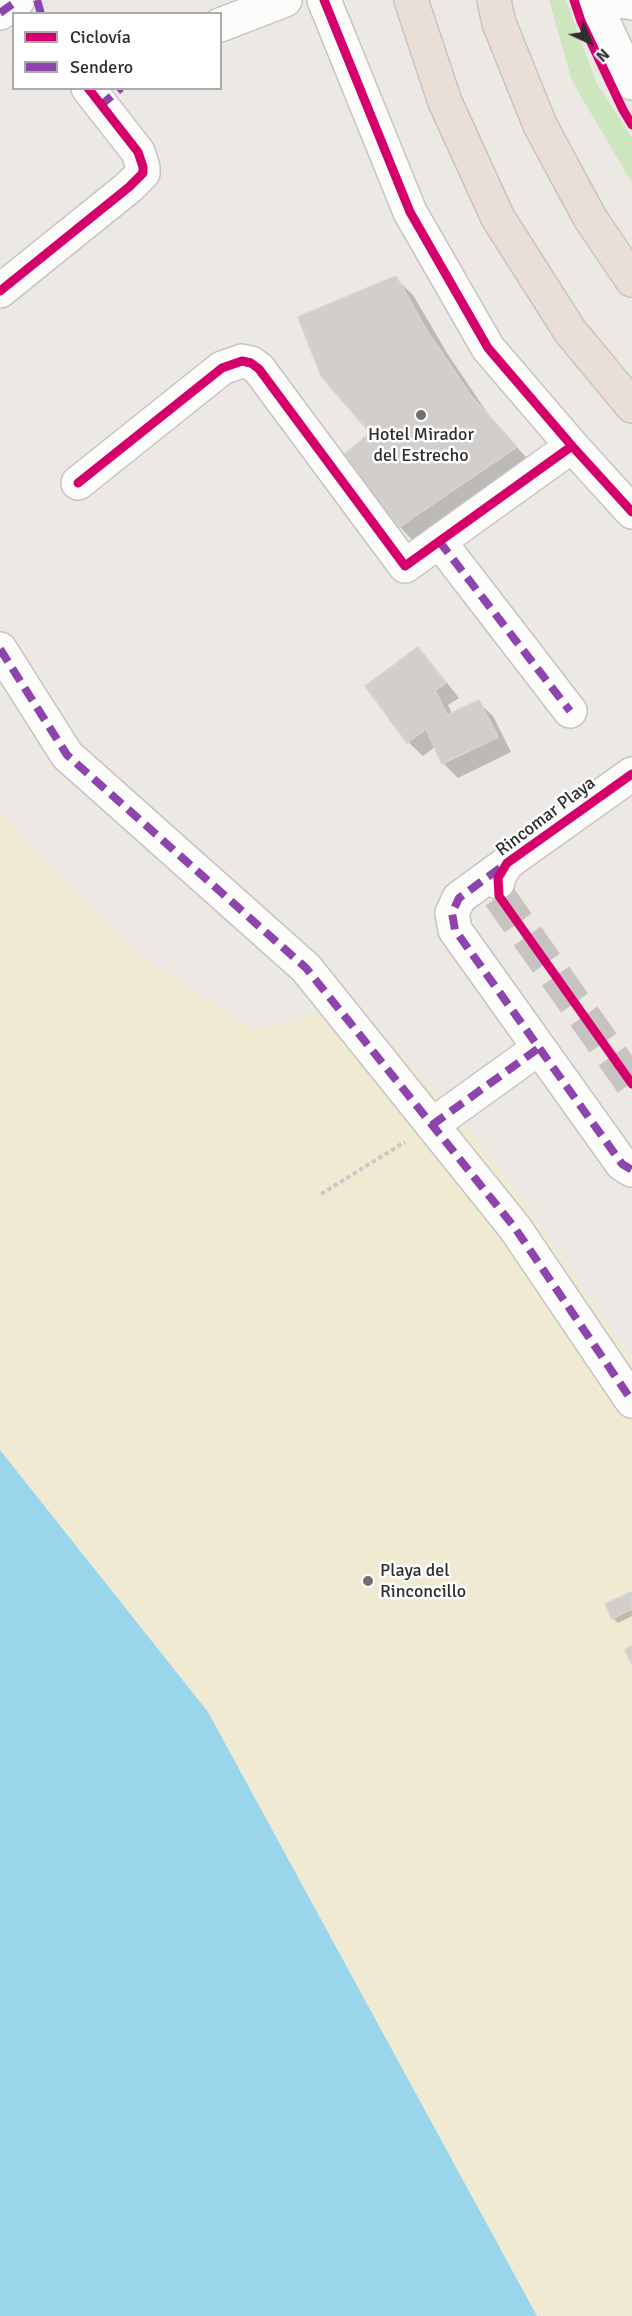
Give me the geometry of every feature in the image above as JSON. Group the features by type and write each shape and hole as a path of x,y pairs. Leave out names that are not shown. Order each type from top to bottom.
{"highway":[{"path":"411,0 446,102 498,218 570,331 632,406"},
{"path":"494,0 499,23 540,125 590,218 632,280"}],"street":[{"path":"0,13 18,0"},
{"path":"222,24 285,0"},
{"path":"324,0 410,212 488,348 632,512"},
{"path":"593,0 632,84"},
{"path":"612,0 632,3"},
{"path":"0,291 129,187 142,173 143,167 138,152 103,94"},
{"path":"78,483 214,374 230,363 242,361 251,363 259,369 405,566 572,446"},
{"path":"440,541 570,711"},
{"path":"0,649 67,755 306,968 515,1228 632,1401"},
{"name":"Rincomar Playa","path":"499,896 498,878 507,862 632,774"},
{"path":"507,862 459,898 454,905 452,922 455,930 622,1164 632,1170"},
{"path":"432,1125 539,1048"}],"path":[{"path":"321,1194 432,1125"}],"green space":[{"path":"549,0 566,0 596,82 632,138 632,183 572,81"}],"sand":[{"name":"Playa del Rinconcillo","path":"0,811 43,862 147,961 255,1030 293,1022 352,996 503,1171 632,1360 632,2316 537,2316 208,1712 0,1450"}],"water":[{"path":"0,1450 208,1712 537,2316 0,2316"}],"building":[{"name":"Hotel Mirador del Estrecho","path":"396,276 429,334 472,397 517,447 398,528 342,456 370,433 321,376 298,317"},
{"path":"418,647 446,683 435,690 447,715 479,700 498,737 442,764 426,729 407,743 365,686"},
{"path":"631,1592 632,1609 612,1619 605,1604"},
{"path":"632,1646 632,1663 631,1663 625,1650"}],"tunnel":[{"path":"499,896 632,1084"}],"marked path":[{"path":"0,13 18,0"},
{"path":"37,0 40,12"},
{"path":"100,106 119,90"},
{"path":"439,541 570,711"},
{"path":"0,649 67,755 306,968 515,1228 632,1401"},
{"path":"500,868 459,898 452,913 455,930 622,1164 632,1170"},
{"path":"432,1125 539,1048"}],"cycle path":[{"path":"324,0 410,212 488,348 632,512"},
{"path":"574,0 581,21 632,125"},
{"path":"0,291 129,187 143,173 138,152 90,90"},
{"path":"78,483 222,368 242,361 251,363 259,369 405,566 572,446"},
{"path":"632,774 507,863 498,878 499,896 632,1084"}],"place":[{"name":"Hotel Mirador del Estrecho","path":"421,415"},
{"name":"Playa del Rinconcillo","path":"368,1581"}]}
